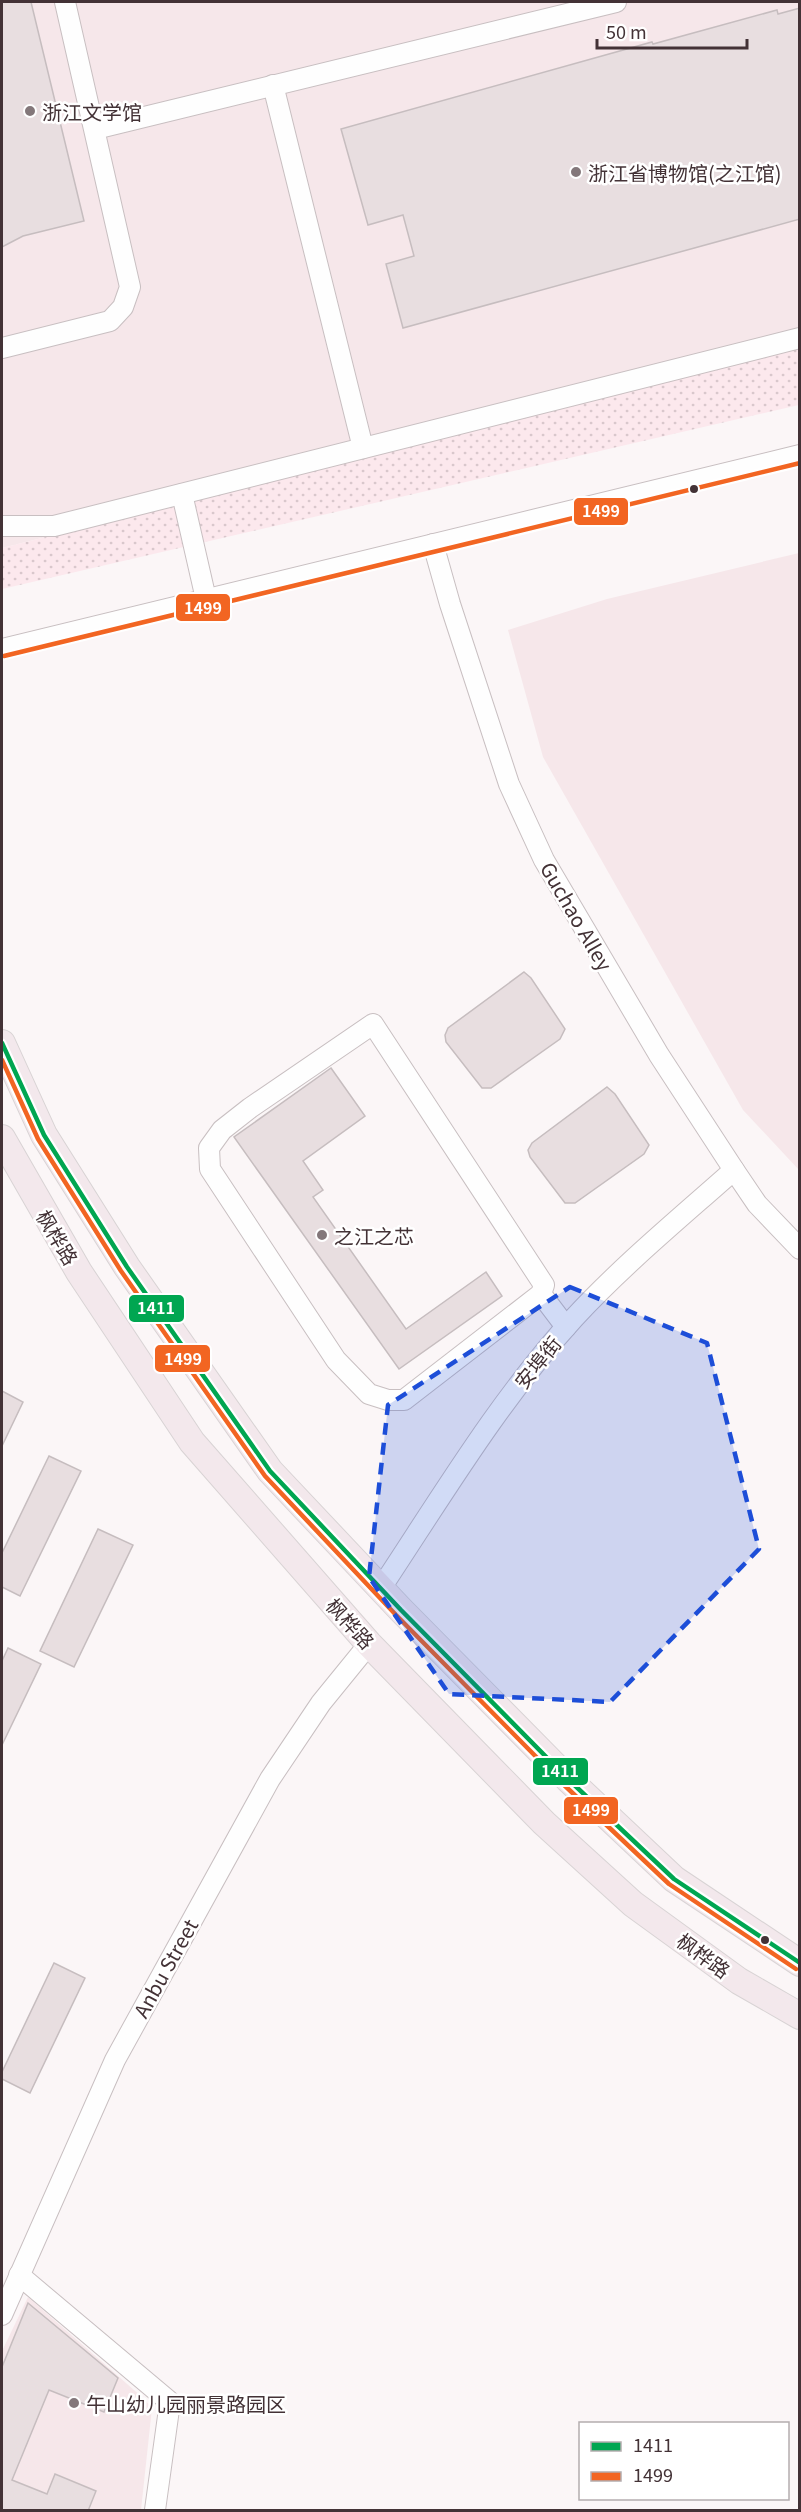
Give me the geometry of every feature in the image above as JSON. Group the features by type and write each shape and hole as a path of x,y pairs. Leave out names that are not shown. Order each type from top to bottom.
{"main road":[{"path":"2,1043 10,1066 44,1135 127,1267 270,1471 568,1779 674,1879 800,1963"},
{"name":"枫桦路","path":"2,1138 79,1272 192,1442 369,1644 544,1823 633,1904 739,1981 800,2016"}],"street":[{"path":"2,348 110,321 123,307 130,287 65,2"},
{"path":"95,129 616,2"},
{"path":"273,85 363,448"},
{"path":"2,526 54,526 800,338"},
{"path":"2,649 800,454"},
{"path":"182,494 206,599"},
{"name":"Guchao Alley","path":"433,544 450,604 509,784 544,861 659,1055 734,1170 757,1204 800,1249"},
{"path":"373,1024 544,1285 541,1294 404,1401 387,1400 369,1394 336,1360 210,1169 209,1148 222,1130 250,1108 373,1024"},
{"name":"安埠街","path":"381,1588 517,1386 566,1327 623,1270 734,1170"},
{"path":"541,1294 566,1327"},
{"name":"Anbu Street","path":"2,2314 115,2060 270,1779 321,1703 369,1644"},
{"path":"19,2275 170,2402 155,2511"}],"highlighted area":[{"path":"570,1287 707,1343 759,1549 610,1702 449,1694 369,1577 388,1405"}],"shaded area":[{"path":"2,2 799,2 799,348 2,548"},
{"path":"799,348 799,405 2,589 2,548"},
{"path":"800,553 799,1170 743,1110 543,757 508,630 607,599"},
{"name":"午山幼儿园丽景路园区","path":"28,2297 152,2408 141,2510 2,2510 2,2351"}],"building":[{"name":"浙江文学馆","path":"2,2 31,2 84,221 23,236 2,247"},
{"name":"浙江省博物馆(之江馆)","path":"800,8 800,219 403,328 386,264 414,256 403,215 368,225 341,129 652,42 653,44 777,10 778,14"},
{"path":"524,972 531,978 565,1029 560,1039 491,1088 482,1088 446,1042 445,1035 448,1028"},
{"name":"之江之芯","path":"331,1068 365,1116 303,1161 323,1190 313,1197 406,1329 486,1272 502,1296 399,1369 234,1137"},
{"path":"607,1087 615,1094 649,1145 644,1154 575,1203 565,1203 530,1157 528,1150 532,1143"},
{"path":"2,1391 23,1402 2,1446"},
{"path":"49,1456 81,1471 20,1596 2,1587 2,1553"},
{"path":"98,1529 133,1545 74,1667 40,1651"},
{"path":"8,1648 41,1664 2,1745 2,1661"},
{"path":"54,1963 85,1978 30,2093 2,2079 2,2072"},
{"path":"28,2303 118,2378 104,2412 49,2390 12,2480 47,2494 55,2474 96,2491 88,2511 2,2511 2,2367"}],"transit line":[{"name":"1499","path":"4,656 800,463"},
{"name":"1411","path":"2,1043 44,1135 127,1267 270,1471 401,1610 568,1779 674,1879 800,1963"},
{"name":"1499","path":"2,1060 38,1139 121,1271 265,1476 396,1615 563,1784 669,1884 796,1969"}],"place":[{"name":"浙江文学馆","path":"30,111"},
{"name":"浙江省博物馆(之江馆)","path":"576,172"},
{"name":"之江之芯","path":"322,1235"},
{"name":"午山幼儿园丽景路园区","path":"74,2403"}]}
